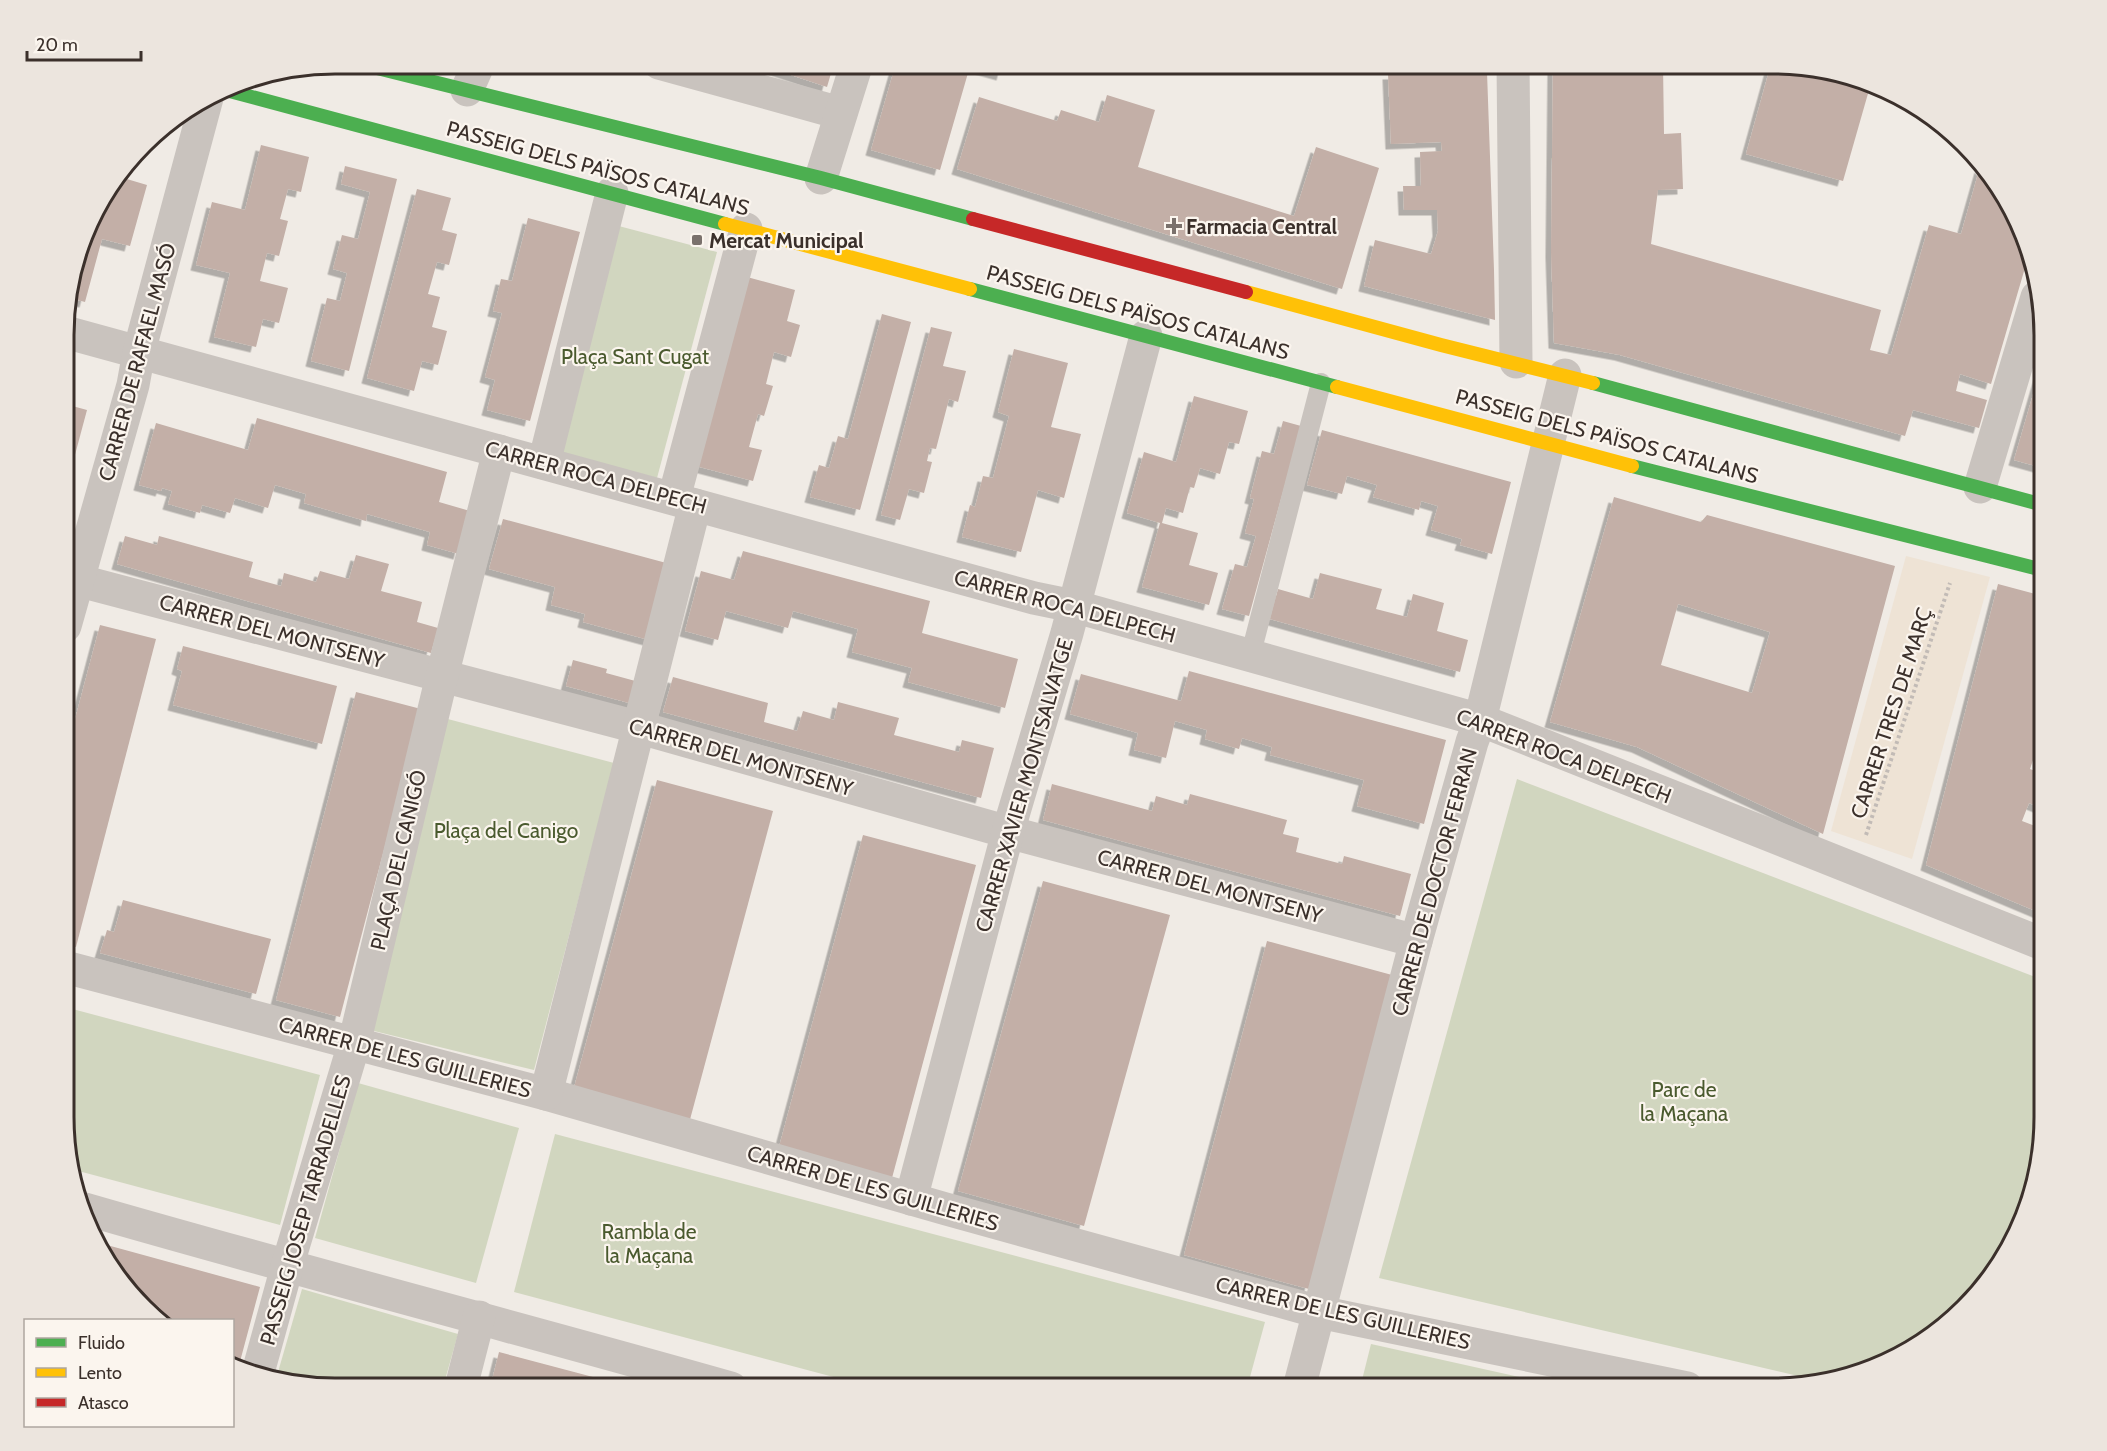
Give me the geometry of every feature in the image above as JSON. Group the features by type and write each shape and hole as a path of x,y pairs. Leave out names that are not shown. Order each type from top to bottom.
{"main road":[{"path":"455,74 473,76 821,177 2034,503"},
{"name":"PASSEIG DELS PAÏSOS CATALANS","path":"235,93 1546,443 2034,568"}],"street":[{"path":"699,74 840,113"},
{"path":"821,177 853,74"},
{"path":"1513,74 1516,362"},
{"name":"CARRER DE RAFAEL MASÓ","path":"74,569 133,385 139,352 204,108"},
{"path":"544,463 612,193"},
{"path":"546,1094 638,728 684,502 746,229"},
{"path":"1980,488 2032,312"},
{"name":"CARRER ROCA DELPECH","path":"74,334 1034,598 1073,606 1480,720 2034,940"},
{"name":"CARRER XAVIER MONTSALVATGE","path":"911,1199 1008,832 1064,644 1146,336"},
{"name":"CARRER DE DOCTOR FERRAN","path":"1302,1378 1416,941 1480,720 1564,375"},
{"name":"PLAÇA DEL CANIGÓ","path":"354,1044 442,676 499,451"},
{"name":"CARRER DEL MONTSENY","path":"74,579 638,728 1008,832 1416,941"},
{"name":"CARRER DE LES GUILLERIES","path":"74,969 546,1094 911,1199 1319,1312 1638,1378"},
{"name":"PASSEIG JOSEP TARRADELLES","path":"260,1367 354,1044"},
{"path":"91,1211 287,1267 479,1317 696,1378"},
{"path":"464,1378 479,1317"}],"lane":[{"path":"1251,657 1321,383"}],"path":[{"name":"CARRER TRES DE MARÇ","path":"1854,869 1962,548"}],"green space":[{"name":"Plaça Sant Cugat","path":"615,225 717,252 657,478 556,451"},
{"name":"Plaça del Canigo","path":"444,718 614,763 534,1070 370,1030"},
{"name":"Parc de la Maçana","path":"1517,779 2034,977 2033,1134 2025,1184 2014,1217 1990,1262 1969,1289 1945,1313 1918,1334 1873,1358 1840,1369 1798,1376 1379,1278"},
{"path":"74,1009 320,1075 280,1225 80,1171 74,1134"},
{"path":"358,1083 519,1128 476,1283 315,1238"},
{"name":"Rambla de la Maçana","path":"555,1134 1265,1322 1250,1378 837,1378 514,1292"},
{"path":"302,1289 458,1334 446,1378 334,1378 278,1371"},
{"path":"1371,1344 1524,1378 1362,1378"}],"shaded area":[{"path":"1906,556 1990,577 1912,859 1831,831"}],"building":[{"path":"788,74 831,74 827,87"},
{"path":"893,74 968,74 940,170 871,150"},
{"path":"1388,74 1487,74 1495,320 1364,286 1375,240 1431,254 1438,231 1437,210 1404,210 1403,186 1421,186 1420,152 1442,151 1441,142 1391,144"},
{"path":"1553,74 1663,74 1664,134 1681,133 1683,189 1658,190 1651,244 1881,310 1870,350 1891,355 1929,225 1961,234 1978,174 2007,219 2025,268 1991,384 1960,374 1956,391 1987,400 1979,428 1913,410 1905,436 1620,355 1554,343 1551,252"},
{"path":"1768,74 1807,76 1840,82 1869,91 1843,181 1746,154"},
{"path":"1107,95 1155,110 1138,167 1294,216 1316,147 1379,168 1342,289 957,169 979,97 1057,121 1061,110 1099,122"},
{"path":"261,145 309,157 301,192 288,189 280,219 288,221 279,256 267,253 260,281 288,288 279,323 263,319 256,347 214,337 230,273 196,265 212,202 245,210"},
{"path":"345,166 397,179 349,371 311,361 327,298 340,301 347,273 333,269 342,235 358,239 370,192 341,184"},
{"path":"125,179 147,185 130,246 102,239 85,302 76,300 79,283 87,250 100,219"},
{"path":"417,189 451,198 442,230 457,234 449,265 437,262 428,294 440,297 432,327 447,331 438,365 422,361 414,391 367,378"},
{"path":"528,218 580,232 530,421 487,410 495,380 485,377 502,313 493,311 501,279 512,281"},
{"path":"747,277 795,290 787,321 800,325 791,357 774,352 766,384 773,386 764,416 758,414 749,447 762,450 753,481 696,466"},
{"path":"882,314 911,322 860,510 810,497 819,465 829,468 838,436 848,439"},
{"path":"931,327 952,332 943,366 966,371 958,402 949,399 936,449 930,448 927,461 932,462 924,493 909,489 900,520 881,515"},
{"path":"1014,349 1068,363 1051,427 1081,434 1064,498 1038,490 1021,552 962,537 970,505 975,507 983,476 993,478 1009,416 998,412"},
{"path":"2034,391 2034,466 2014,460"},
{"path":"1194,396 1248,411 1239,444 1229,442 1220,474 1200,468 1194,488 1190,487 1183,513 1166,508 1162,523 1198,533 1189,565 1218,573 1209,605 1142,587 1160,523 1127,513 1144,452 1176,462"},
{"path":"74,406 87,410 74,459"},
{"path":"257,418 447,472 439,502 470,511 459,554 427,545 430,532 367,514 366,521 304,503 306,494 275,485 268,508 235,498 230,513 202,505 200,513 168,504 172,491 162,488 161,491 139,485 156,423 248,450"},
{"path":"1283,421 1301,426 1249,616 1222,609 1235,564 1247,567 1256,536 1245,533 1254,499 1250,498 1262,451 1274,454"},
{"path":"1322,430 1511,482 1492,554 1460,545 1462,539 1431,530 1438,506 1421,501 1419,510 1373,497 1377,485 1347,476 1342,494 1307,485"},
{"path":"1614,497 1701,522 1707,515 1895,566 1823,834 1637,747 1550,722","holes":["1678,604 1770,632 1752,693 1661,665"]},
{"path":"503,519 670,564 649,640 583,622 585,614 551,605 555,587 489,569"},
{"path":"125,536 157,545 159,536 253,562 249,577 281,586 284,573 316,582 320,571 349,579 356,555 389,564 381,591 422,602 417,622 438,628 431,653 117,564"},
{"path":"743,551 930,601 922,633 1018,659 1005,708 908,682 912,668 852,652 858,629 793,611 788,628 726,611 718,640 685,631 701,571 734,580"},
{"path":"1320,573 1382,589 1376,609 1407,617 1413,594 1444,603 1437,631 1468,640 1460,672 1270,619 1278,589 1313,599"},
{"path":"1998,584 2034,594 2034,757 2030,769 2034,771 2034,805 2029,803 2022,821 2034,826 2034,910 1926,865"},
{"path":"100,625 156,639 76,947 74,946 74,723"},
{"path":"183,646 337,686 322,744 173,705 182,671 177,669"},
{"path":"573,660 607,669 606,673 639,682 633,704 566,686"},
{"path":"1189,671 1446,740 1424,824 1357,806 1364,780 1270,755 1272,747 1242,738 1239,749 1205,739 1207,730 1175,721 1166,758 1134,750 1138,733 1070,714 1081,674 1181,701"},
{"path":"673,677 768,703 764,722 797,731 803,711 834,720 838,702 899,718 894,735 959,752 962,740 994,748 981,798 663,712"},
{"path":"356,692 421,709 340,1017 276,1000"},
{"path":"657,780 773,811 688,1127 572,1095"},
{"path":"1052,784 1152,811 1156,796 1187,805 1190,794 1287,820 1283,834 1299,838 1296,852 1342,864 1344,856 1411,874 1400,916 1043,820"},
{"path":"863,835 976,865 892,1178 779,1147"},
{"path":"1043,881 1170,915 1084,1226 958,1191"},
{"path":"123,900 271,939 256,994 100,953 107,930 114,932"},
{"path":"1267,941 1392,975 1309,1289 1184,1255"},
{"path":"107,1245 260,1287 240,1360 234,1358 234,1319 170,1319 159,1310 160,1307 154,1305 138,1289"},
{"path":"499,1352 593,1377 593,1378 492,1378"}],"traffic: fast":[{"path":"401,74 821,178 973,219"},
{"path":"235,93 725,224"},
{"path":"970,289 1337,387"},
{"path":"1593,383 2034,503"},
{"path":"1632,466 2034,568"}],"traffic: slow":[{"path":"725,224 970,289"},
{"path":"1246,292 1441,345 1593,383"},
{"path":"1337,387 1632,466"}],"traffic: jam":[{"path":"973,219 1246,292"}],"place":[{"name":"Farmacia Central","path":"1174,226"},
{"name":"Mercat Municipal","path":"697,240"}]}
